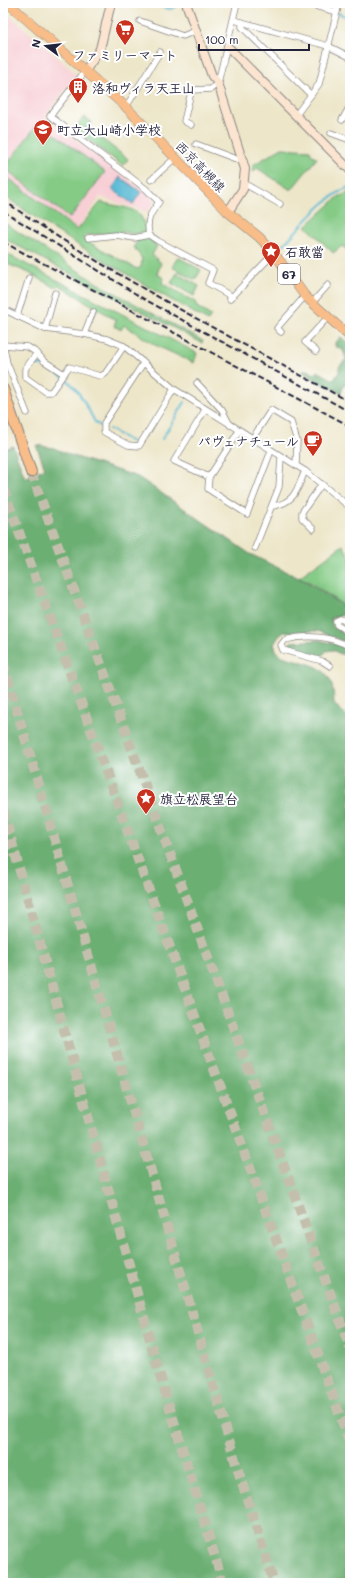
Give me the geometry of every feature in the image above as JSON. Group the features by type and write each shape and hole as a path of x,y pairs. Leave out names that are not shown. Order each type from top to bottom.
{"highway":[{"path":"3,389 31,472"}],"main road":[{"name":"西京高槻線","path":"8,3 86,70 126,107 228,212 259,237 274,253 309,299 350,337"}],"street":[{"path":"111,3 100,49 86,70 50,116 146,189 159,202 149,214 147,220 149,235 158,242 213,270 208,283 230,298 274,253"},
{"path":"186,3 212,76 218,83 244,162 245,184 228,212"},
{"path":"191,125 184,121 191,92 194,90 211,89 218,83 228,47 237,3"},
{"path":"304,3 337,12"},
{"path":"296,114 319,84 339,3"},
{"path":"234,20 328,46 347,56"},
{"path":"140,21 183,36 195,30"},
{"path":"242,22 242,27 311,95"},
{"path":"228,47 350,170"},
{"path":"126,107 160,52"},
{"path":"342,120 350,106"},
{"path":"331,133 350,140"},
{"path":"196,144 244,162"},
{"path":"152,180 175,158"},
{"path":"245,184 280,204"},
{"path":"88,238 116,235 134,238 149,235"},
{"path":"17,316 29,278"},
{"path":"282,332 277,328 309,299 328,285"},
{"path":"45,329 55,293"},
{"path":"3,309 45,329 84,334 107,339 124,346 174,389 281,458 305,471 350,507"},
{"path":"84,334 92,312"},
{"path":"316,351 305,342 328,317"},
{"path":"27,414 7,363 3,344 28,347 37,353 44,361 64,374"},
{"path":"37,353 25,369 25,377 46,392 51,392 68,367 100,376 105,374 124,346"},
{"path":"144,362 104,423 104,432 128,444 139,446 174,389"},
{"path":"197,383 222,410 230,426"},
{"path":"205,410 174,461 209,477"},
{"path":"252,439 271,410 291,422 297,441 296,465"},
{"path":"239,431 209,477 208,489 247,514 271,451"},
{"path":"255,548 273,506 279,487 281,458"},
{"path":"273,506 282,505 289,501 305,471"},
{"path":"313,529 302,518 302,512 322,484"},
{"path":"350,622 340,619 336,621 337,625 350,633"},
{"path":"330,666 322,661 283,650 281,645 285,640 293,638 320,637 341,642 350,647"}],"shaded area":[{"name":"町立大山崎小学校","path":"3,10 77,75 46,115 47,119 146,191 155,201 148,212 100,197 77,229 3,173"}],"green space":[{"path":"84,117 91,122 88,128 128,159 123,166 74,129"},
{"path":"39,122 105,172 70,218 4,168"},
{"path":"282,148 310,150 311,154 317,158 291,190 257,168 253,172 253,165"},
{"path":"3,174 77,230 101,202 124,207 136,212 144,222 146,231 134,234 125,232 86,235 83,239 137,269 141,267 142,259 134,247 137,241 148,238 157,246 152,255 161,263 157,274 164,278 162,283 195,302 197,307 211,316 208,321 78,245 3,195"},
{"path":"350,192 350,252 342,246 333,253 306,226 338,197"},
{"path":"3,222 97,283 203,341 202,343 3,238"},
{"path":"3,252 197,353 194,363 155,345 124,325 121,330 114,326 116,320 59,285 56,288 27,272 7,264 9,261 3,258"},
{"path":"178,257 201,270 195,280 172,267"},
{"path":"177,273 199,286 194,296 171,283"},
{"path":"341,337 350,345 350,359 346,364 350,368 350,371 341,393 317,381 302,371 308,370 314,374 317,371 334,380 339,372 339,367 346,359 343,350 335,346 335,343"},
{"path":"36,445 54,448 70,455 138,477 250,554 309,583 350,611 350,618 342,615 331,618 333,627 350,638 350,644 318,631 284,632 279,636 274,644 280,655 311,664 325,673 330,680 333,690 334,704 350,719 350,1583 3,1583 3,449 13,446 25,478 45,468"},
{"path":"343,545 350,557 350,610 310,582 299,577"},
{"path":"319,640 339,645 350,651 350,658 332,650 326,651 322,656 288,647 291,642"}],"water":[{"path":"120,177 141,192 133,204 112,189"}],"waterway":[{"path":"143,3 170,9 184,3"},
{"path":"339,13 350,19"},
{"path":"278,250 322,205 341,191 350,187"},
{"path":"32,365 49,368 71,384 81,396 95,422 100,426"},
{"path":"162,439 185,402"},
{"path":"109,429 132,442"}],"tunnel":[{"path":"31,472 350,1348"},
{"path":"3,488 350,1443"},
{"path":"3,662 237,1467 274,1583"},
{"path":"3,810 158,1369 223,1583"}],"railway":[{"path":"3,200 87,255 130,281 350,402"},
{"path":"3,211 144,299 350,412"},
{"path":"3,242 350,426"}],"place":[{"name":"ファミリーマート","path":"125,46"},
{"name":"洛和ヴィラ天王山","path":"78,104"},
{"name":"町立大山崎小学校","path":"43,146"},
{"name":"石敢當","path":"271,268"},
{"name":"パヴェナチュール","path":"313,457"},
{"name":"旗立松展望台","path":"146,815"}]}
